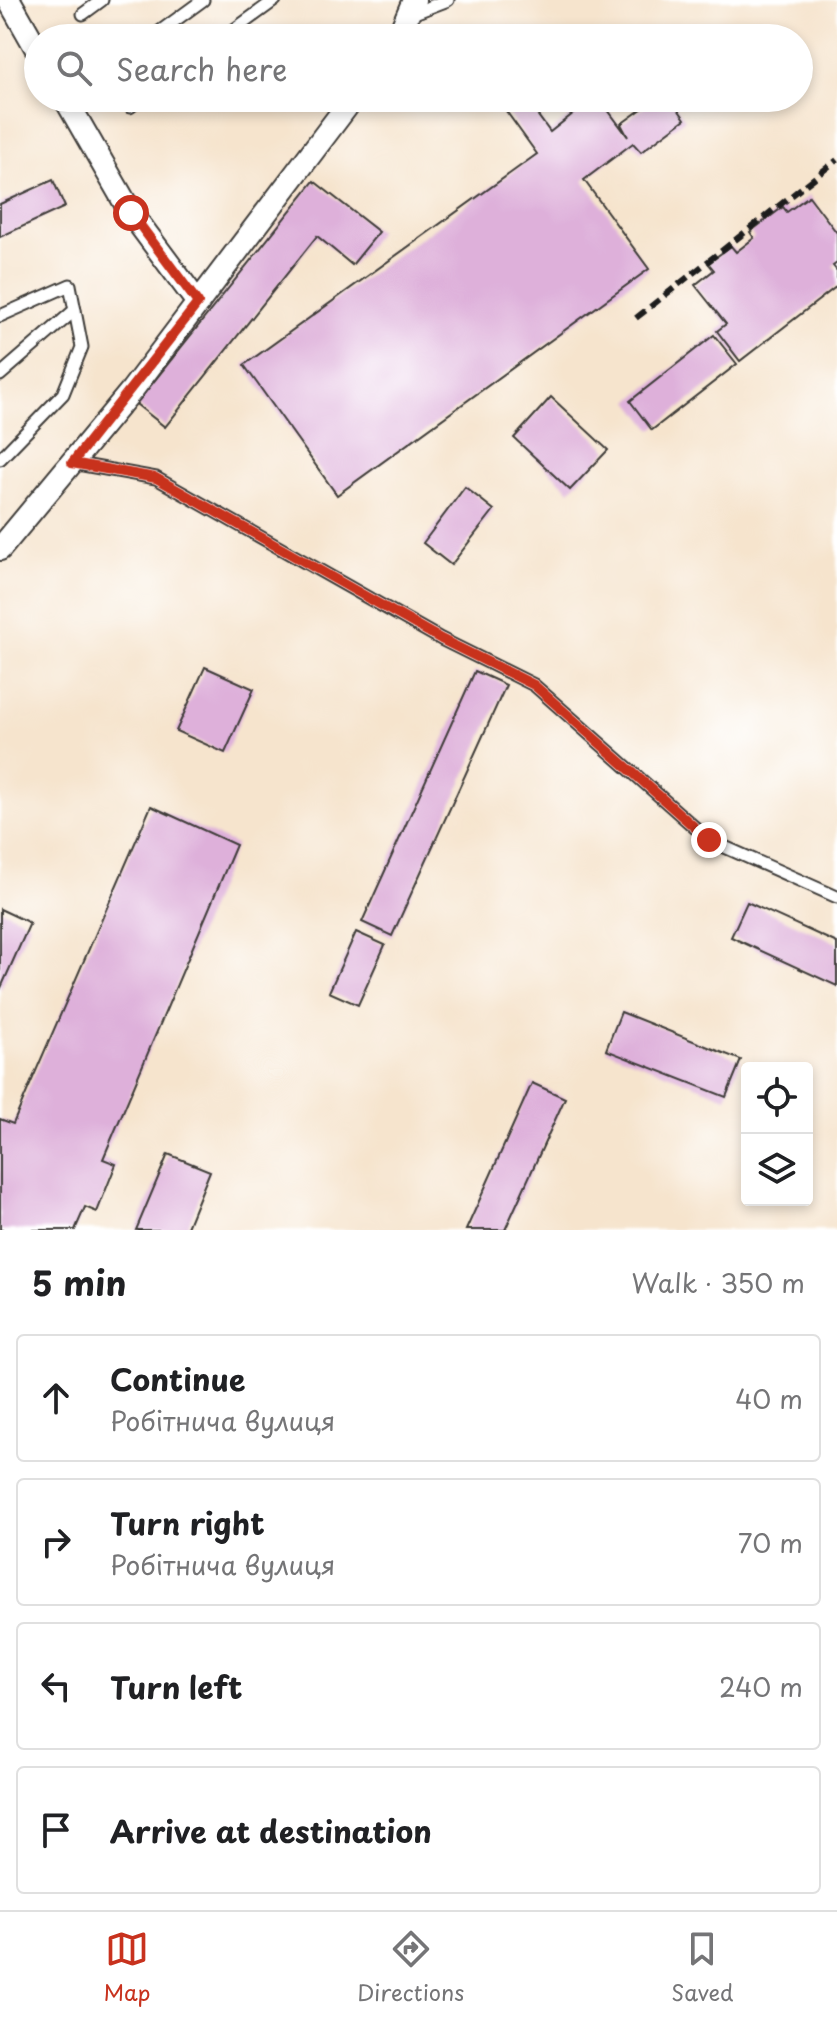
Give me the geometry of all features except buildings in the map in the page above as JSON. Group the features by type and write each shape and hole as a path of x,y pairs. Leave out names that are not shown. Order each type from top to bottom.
{"street":[{"path":"9,0 24,26"},
{"path":"404,24 412,4"},
{"path":"73,112 131,213 198,303"},
{"path":"0,549 198,303 342,112"}],"lane":[{"path":"83,14 102,0"},
{"path":"170,24 203,0"},
{"path":"242,24 275,0"},
{"path":"412,4 448,0"},
{"path":"0,316 70,285 82,347 63,394 0,459"},
{"path":"0,375 75,310"},
{"path":"72,463 156,478 441,639 534,685 709,840 837,897"}],"railway":[{"path":"636,318 837,160"}],"route":[{"path":"131,213 198,303 72,463 156,478 441,639 534,685 709,840"}]}
